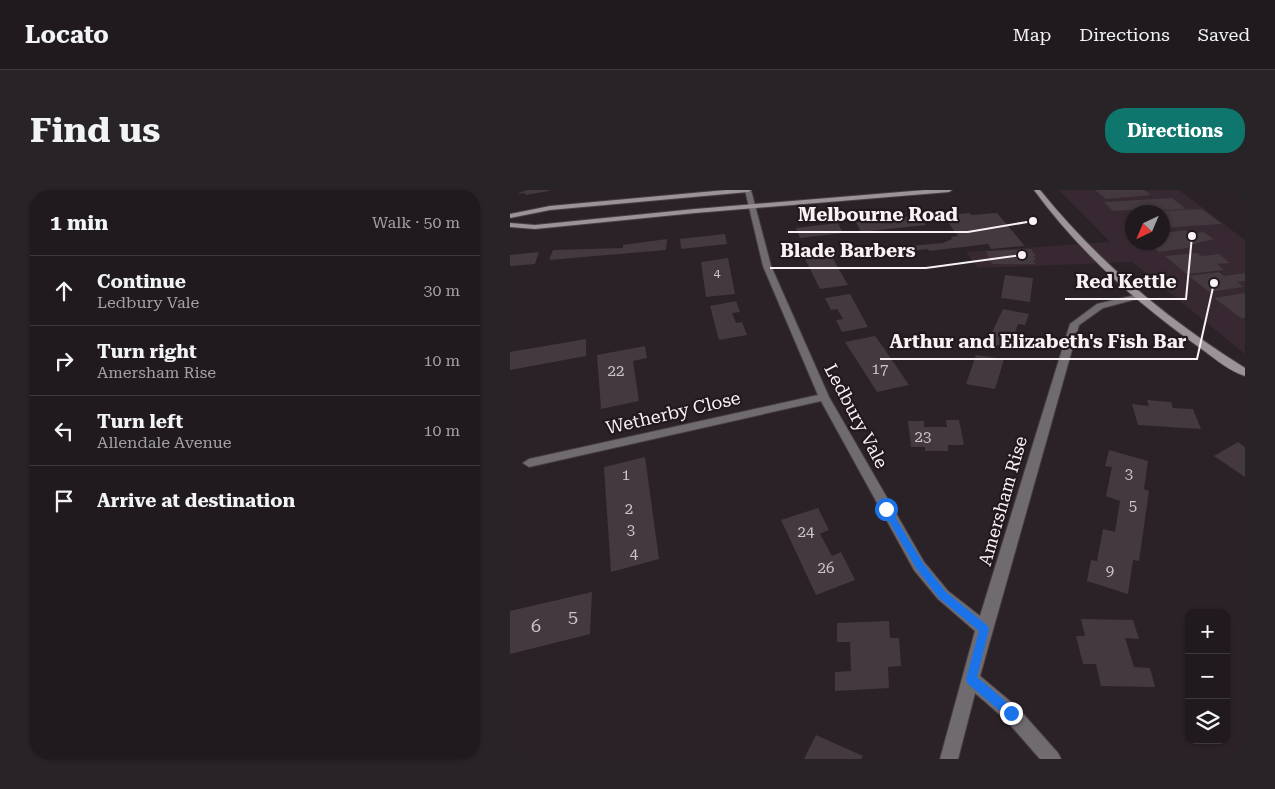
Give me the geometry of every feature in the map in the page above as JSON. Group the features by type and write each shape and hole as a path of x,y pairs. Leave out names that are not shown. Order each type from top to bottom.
{"street":[{"name":"Ledbury Vale","path":"748,190 767,266 824,397 919,566 943,595 984,629"},
{"path":"510,216 550,208 748,190"},
{"path":"510,225 535,227 949,190"},
{"path":"1037,190 1098,260 1140,297 1184,332 1245,372"},
{"name":"Amersham Rise","path":"949,759 984,629 1075,324 1100,306 1140,297"},
{"name":"Wetherby Close","path":"530,463 824,397"},
{"path":"971,679 1011,713 1052,759"}],"shaded area":[{"path":"1059,190 1179,190 1245,240 1245,354 1132,262 978,268 966,252 1110,242"}],"building":[{"path":"517,190 549,191 525,195 526,193 516,194"},
{"path":"1095,190 1144,190 1151,195 1106,199"},
{"path":"1172,198 1186,209 1170,210 1170,205 1125,205 1125,210 1113,211 1104,202"},
{"path":"1202,209 1222,224 1170,227 1170,211"},
{"path":"970,213 971,215 997,213 1025,246 991,249 988,244 882,254 879,249 943,243 952,239 951,237 958,236 945,218 959,217 957,214"},
{"path":"919,216 926,225 861,232 856,222"},
{"path":"838,223 843,233 800,238 796,228"},
{"path":"1186,230 1191,234 1203,232 1214,239 1190,245 1193,247 1159,252 1157,250 1170,250 1170,232"},
{"path":"725,234 727,244 681,249 680,239"},
{"path":"667,239 666,250 549,260 553,250 623,248 623,245"},
{"path":"1031,249 1036,256 1034,256 1036,260 1033,260 1035,264 992,264 986,251"},
{"path":"539,252 535,264 510,266 510,255"},
{"path":"829,252 848,285 820,289 803,255"},
{"path":"1197,253 1202,256 1219,254 1230,263 1217,264 1224,270 1186,274 1165,256"},
{"path":"728,258 735,294 706,297 701,262"},
{"path":"1219,272 1224,276 1245,273 1245,281 1237,282 1244,287 1209,292 1189,276"},
{"path":"1005,275 1033,278 1030,302 1001,298"},
{"path":"1245,293 1245,318 1241,318 1214,298"},
{"path":"850,294 868,327 842,332 836,320 843,319 837,309 831,310 825,298"},
{"path":"736,301 740,312 732,313 736,323 742,322 747,335 719,340 710,306"},
{"path":"1003,309 1029,314 1025,325 1018,324 1014,335 1020,336 1015,349 987,343"},
{"path":"875,336 909,385 877,392 845,342"},
{"path":"586,339 586,356 510,370 510,352"},
{"path":"645,346 647,358 633,361 639,401 601,409 597,355"},
{"path":"976,355 1004,359 995,389 966,384"},
{"path":"1147,400 1171,402 1173,408 1193,409 1201,429 1138,425 1132,404 1149,406"},
{"path":"946,420 959,420 964,445 948,445 948,451 925,451 925,447 911,447 908,421 924,421 924,427 947,427"},
{"path":"1238,442 1245,447 1245,477 1214,456"},
{"path":"1109,450 1148,461 1144,489 1149,491 1139,561 1133,560 1128,594 1087,581 1091,560 1097,561 1103,529 1115,532 1120,501 1106,496 1112,467 1105,466"},
{"path":"645,457 659,559 611,572 604,467"},
{"path":"818,508 829,530 820,534 832,556 841,552 855,580 816,595 781,520"},
{"path":"592,592 590,634 510,654 510,611"},
{"path":"1081,619 1133,620 1139,639 1125,638 1134,667 1150,668 1155,687 1101,686 1096,664 1083,664 1076,636 1085,636"},
{"path":"889,621 890,638 899,638 901,666 888,667 889,688 835,691 835,672 851,671 850,642 837,642 837,623"},
{"path":"816,735 863,756 861,759 804,759"}],"place":[{"name":"Melbourne Road","path":"1033,221"},
{"name":"Red Kettle","path":"1192,236"},
{"name":"Blade Barbers","path":"1022,255"},
{"name":"Arthur and Elizabeth's Fish Bar","path":"1214,283"}],"route":[{"path":"886,509 919,566 943,595 984,629 971,679 1011,713"}]}
